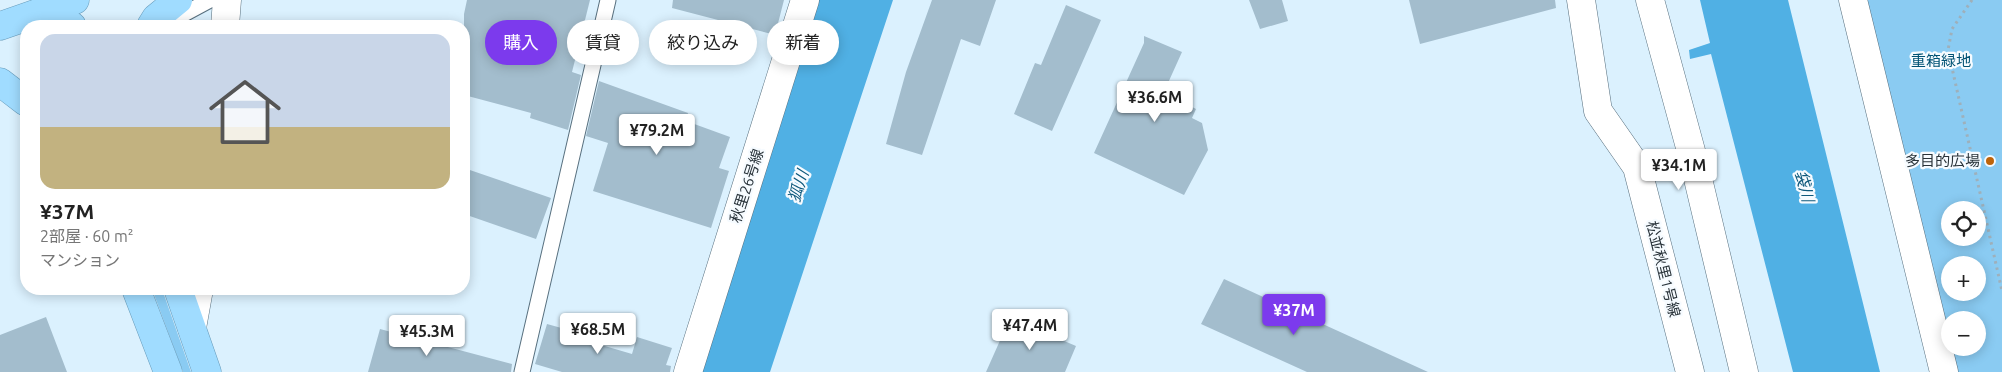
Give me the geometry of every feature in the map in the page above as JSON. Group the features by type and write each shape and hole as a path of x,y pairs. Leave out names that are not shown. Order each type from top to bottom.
{"highway":[{"path":"155,20 178,0"},
{"path":"0,26 56,9 66,20"},
{"path":"0,82 20,97"},
{"path":"138,295 168,372"},
{"path":"180,295 207,372"}],"street":[{"path":"225,20 227,0"},
{"name":"秋里26号線","path":"688,372 805,0"},
{"name":"松並秋里1号線","path":"1581,0 1598,111 1637,167 1690,372"},
{"path":"1650,0 1694,162 1744,372"},
{"path":"1853,0 1944,372"},
{"path":"192,328 198,295"}],"lane":[{"path":"178,20 184,14 210,0"},
{"path":"522,372 608,0"}],"path":[{"path":"1972,0 1952,28 1948,50 2002,292"}],"green space":[{"name":"重箱緑地","path":"1862,0 2002,0 2002,372 1953,372 1949,356 1986,356 1986,311 1941,311 1941,323"},
{"path":"154,295 164,295 191,372 183,372"}],"water":[{"name":"狐川","path":"819,0 893,0 770,372 700,372 798,65 839,65 839,20 813,20"},
{"name":"袋川","path":"1700,0 1788,0 1880,372 1793,372 1711,54 1690,59 1689,50 1710,43"}],"building":[{"path":"467,0 590,0 585,20 567,20 567,65 574,65 572,72 581,75 568,130 530,118 531,113 470,97 470,20 464,20"},
{"path":"673,0 784,0 779,20 767,20 767,33 757,30 757,20 718,20 672,8"},
{"path":"932,0 996,0 980,46 961,39 922,155 886,144 906,72"},
{"path":"1249,0 1282,0 1288,21 1260,29"},
{"path":"1409,0 1555,0 1556,8 1420,44"},
{"path":"1066,5 1101,20 1052,131 1014,114 1035,63 1041,65"},
{"path":"1144,36 1182,52 1168,83 1185,90 1179,100 1196,109 1192,118 1202,123 1208,150 1184,195 1094,153 1144,43"},
{"path":"599,81 688,113 686,121 730,137 719,168 729,171 711,228 593,191 608,143 586,136"},
{"path":"470,170 551,198 536,239 470,216"},
{"path":"1224,279 1428,372 1307,372 1201,324"},
{"path":"46,317 67,372 0,372 0,335"},
{"path":"1010,318 1076,346 1065,372 986,372"},
{"path":"547,324 583,334 581,339 632,354 637,337 672,348 666,365 671,366 670,372 562,372 535,364"},
{"path":"380,329 512,364 511,372 368,372"}],"place":[{"name":"多目的広場","path":"1990,161"}]}
